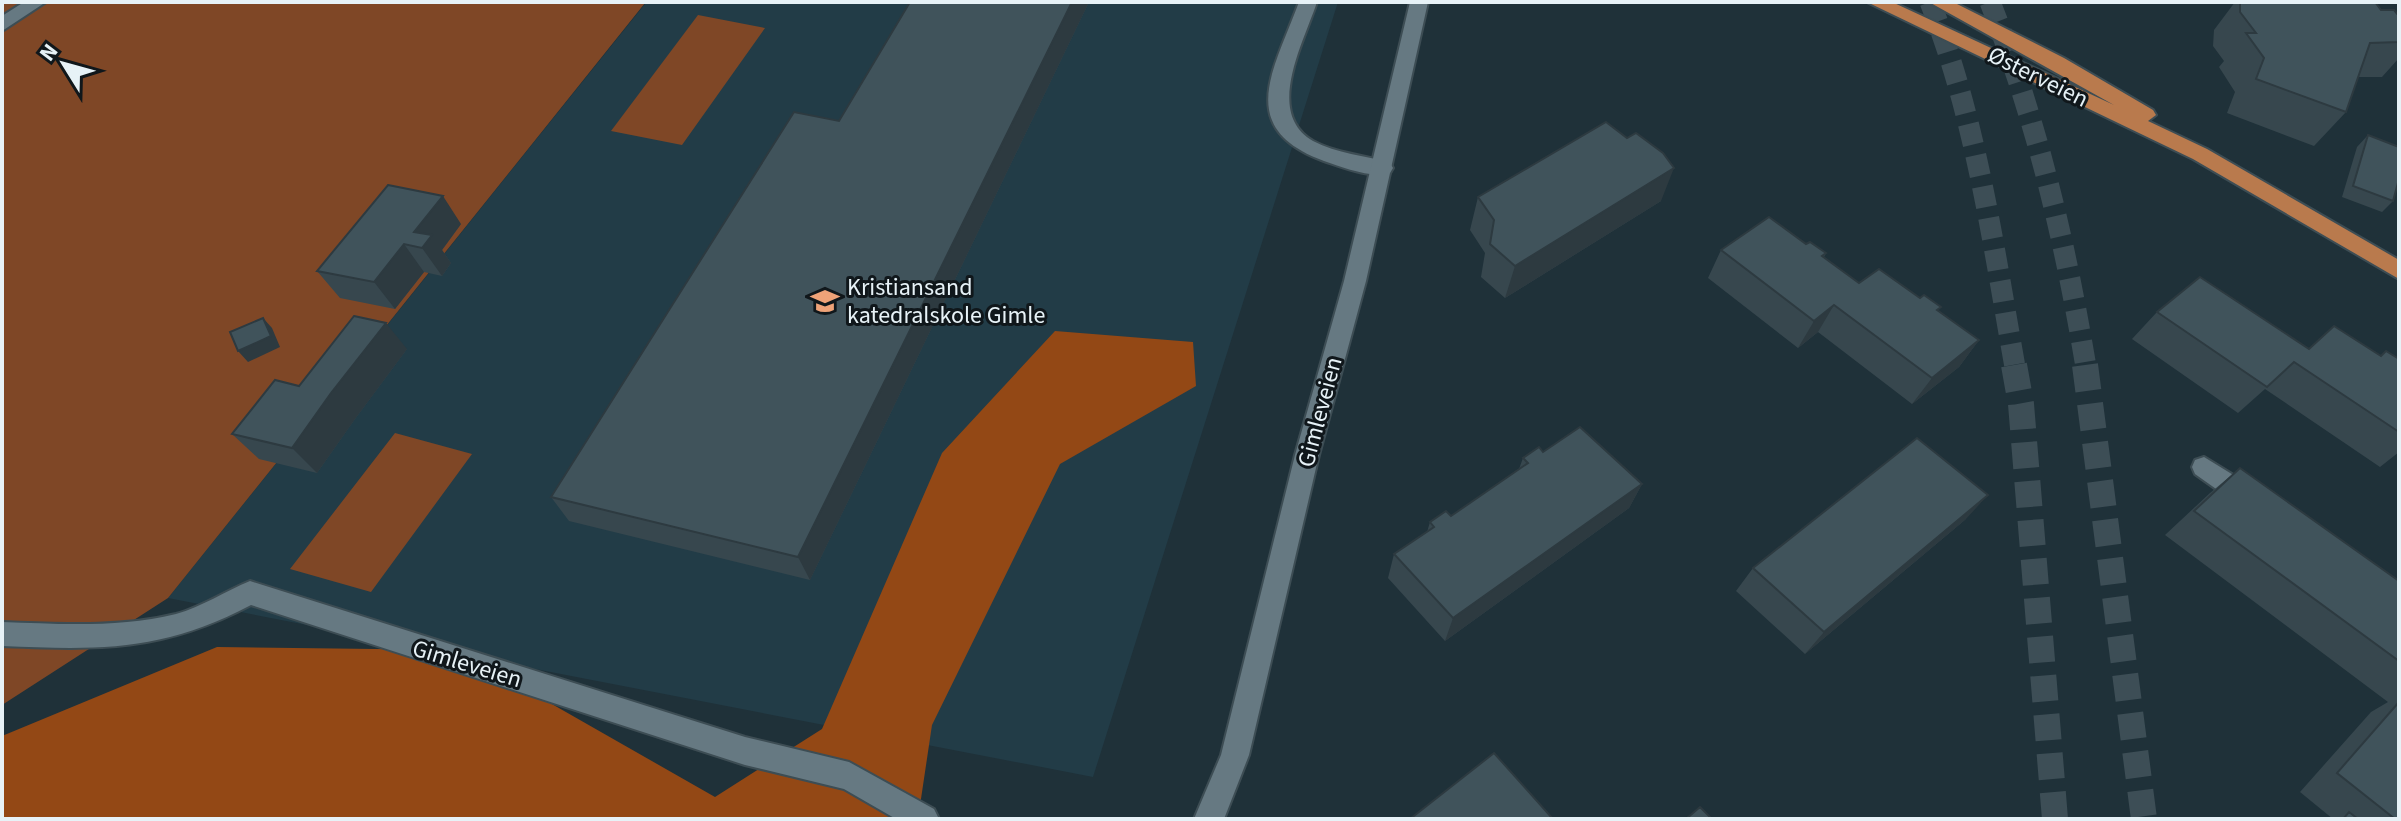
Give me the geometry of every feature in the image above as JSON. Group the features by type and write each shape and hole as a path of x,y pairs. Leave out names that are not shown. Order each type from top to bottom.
{"main road":[{"name":"Østerveien","path":"1876,2 2200,154 2399,271"},
{"name":"Østerveien","path":"1938,2 2134,106 2200,154"}],"street":[{"path":"2,25 37,2"},
{"path":"1308,2 1275,100 1280,127 1304,147 1343,161 1383,168"},
{"name":"Gimleveien","path":"1209,819 1235,755 1298,503 1307,455 1383,168 1419,2"},
{"path":"2204,467 2269,511"},
{"name":"Gimleveien","path":"2,634 97,637 156,629 198,619 250,593 745,751 849,776 924,819"}],"shaded area":[{"path":"2,2 645,3 168,598 2,705"},
{"name":"Kristiansand katedralskole Gimle","path":"637,2 1338,2 1093,777 168,598 645,4"},
{"path":"698,15 765,28 682,145 611,131"},
{"path":"1055,331 1193,342 1196,386 1060,464 932,725 918,819 2,819 2,736 217,647 457,650 715,797 822,729 942,453"},
{"path":"395,433 472,454 371,592 290,569"}],"building":[{"path":"910,2 1072,2 798,557 551,497 794,112 839,121"},
{"path":"2240,2 2375,2 2381,10 2394,10 2399,16 2399,42 2370,43 2346,112 2256,79 2264,58 2246,33 2256,33 2240,12"},
{"path":"1606,122 1627,138 1636,133 1663,153 1674,168 1515,266 1490,244 1494,220 1478,197"},
{"path":"2368,135 2399,147 2399,179 2393,201 2353,186"},
{"path":"388,185 443,196 414,232 432,235 422,248 404,244 374,282 317,271"},
{"path":"1769,217 1806,244 1810,242 1826,253 1822,256 1859,283 1879,269 1920,298 1924,295 1941,307 1937,310 1979,340 1932,378 1834,305 1814,321 1721,250"},
{"path":"2200,277 2309,349 2334,326 2381,356 2386,351 2399,359 2399,432 2294,362 2267,387 2157,312"},
{"path":"354,316 386,323 292,448 232,434 275,380 299,386"},
{"path":"263,318 271,336 238,351 230,332"},
{"path":"1580,427 1642,484 1453,618 1394,554 1434,527 1430,522 1446,511 1451,516 1528,463 1523,458 1539,447 1543,452"},
{"path":"1917,438 1988,495 1824,632 1753,568"},
{"path":"2240,468 2399,581 2399,661 2194,511"},
{"path":"2399,702 2399,819 2395,819 2337,773"},
{"path":"1494,753 1553,819 1410,819"},
{"path":"1700,807 1712,819 1686,819"},
{"path":"2349,812 2358,819 2343,819"}],"tunnel":[{"path":"1930,2 1960,91 1971,136 1991,228 2015,367"},
{"path":"1990,2 2022,92 2048,182 2086,367"},
{"path":"2014,365 2021,404 2055,819"},
{"path":"2085,365 2144,819"}],"place":[{"name":"Kristiansand katedralskole Gimle","path":"825,301"}]}
